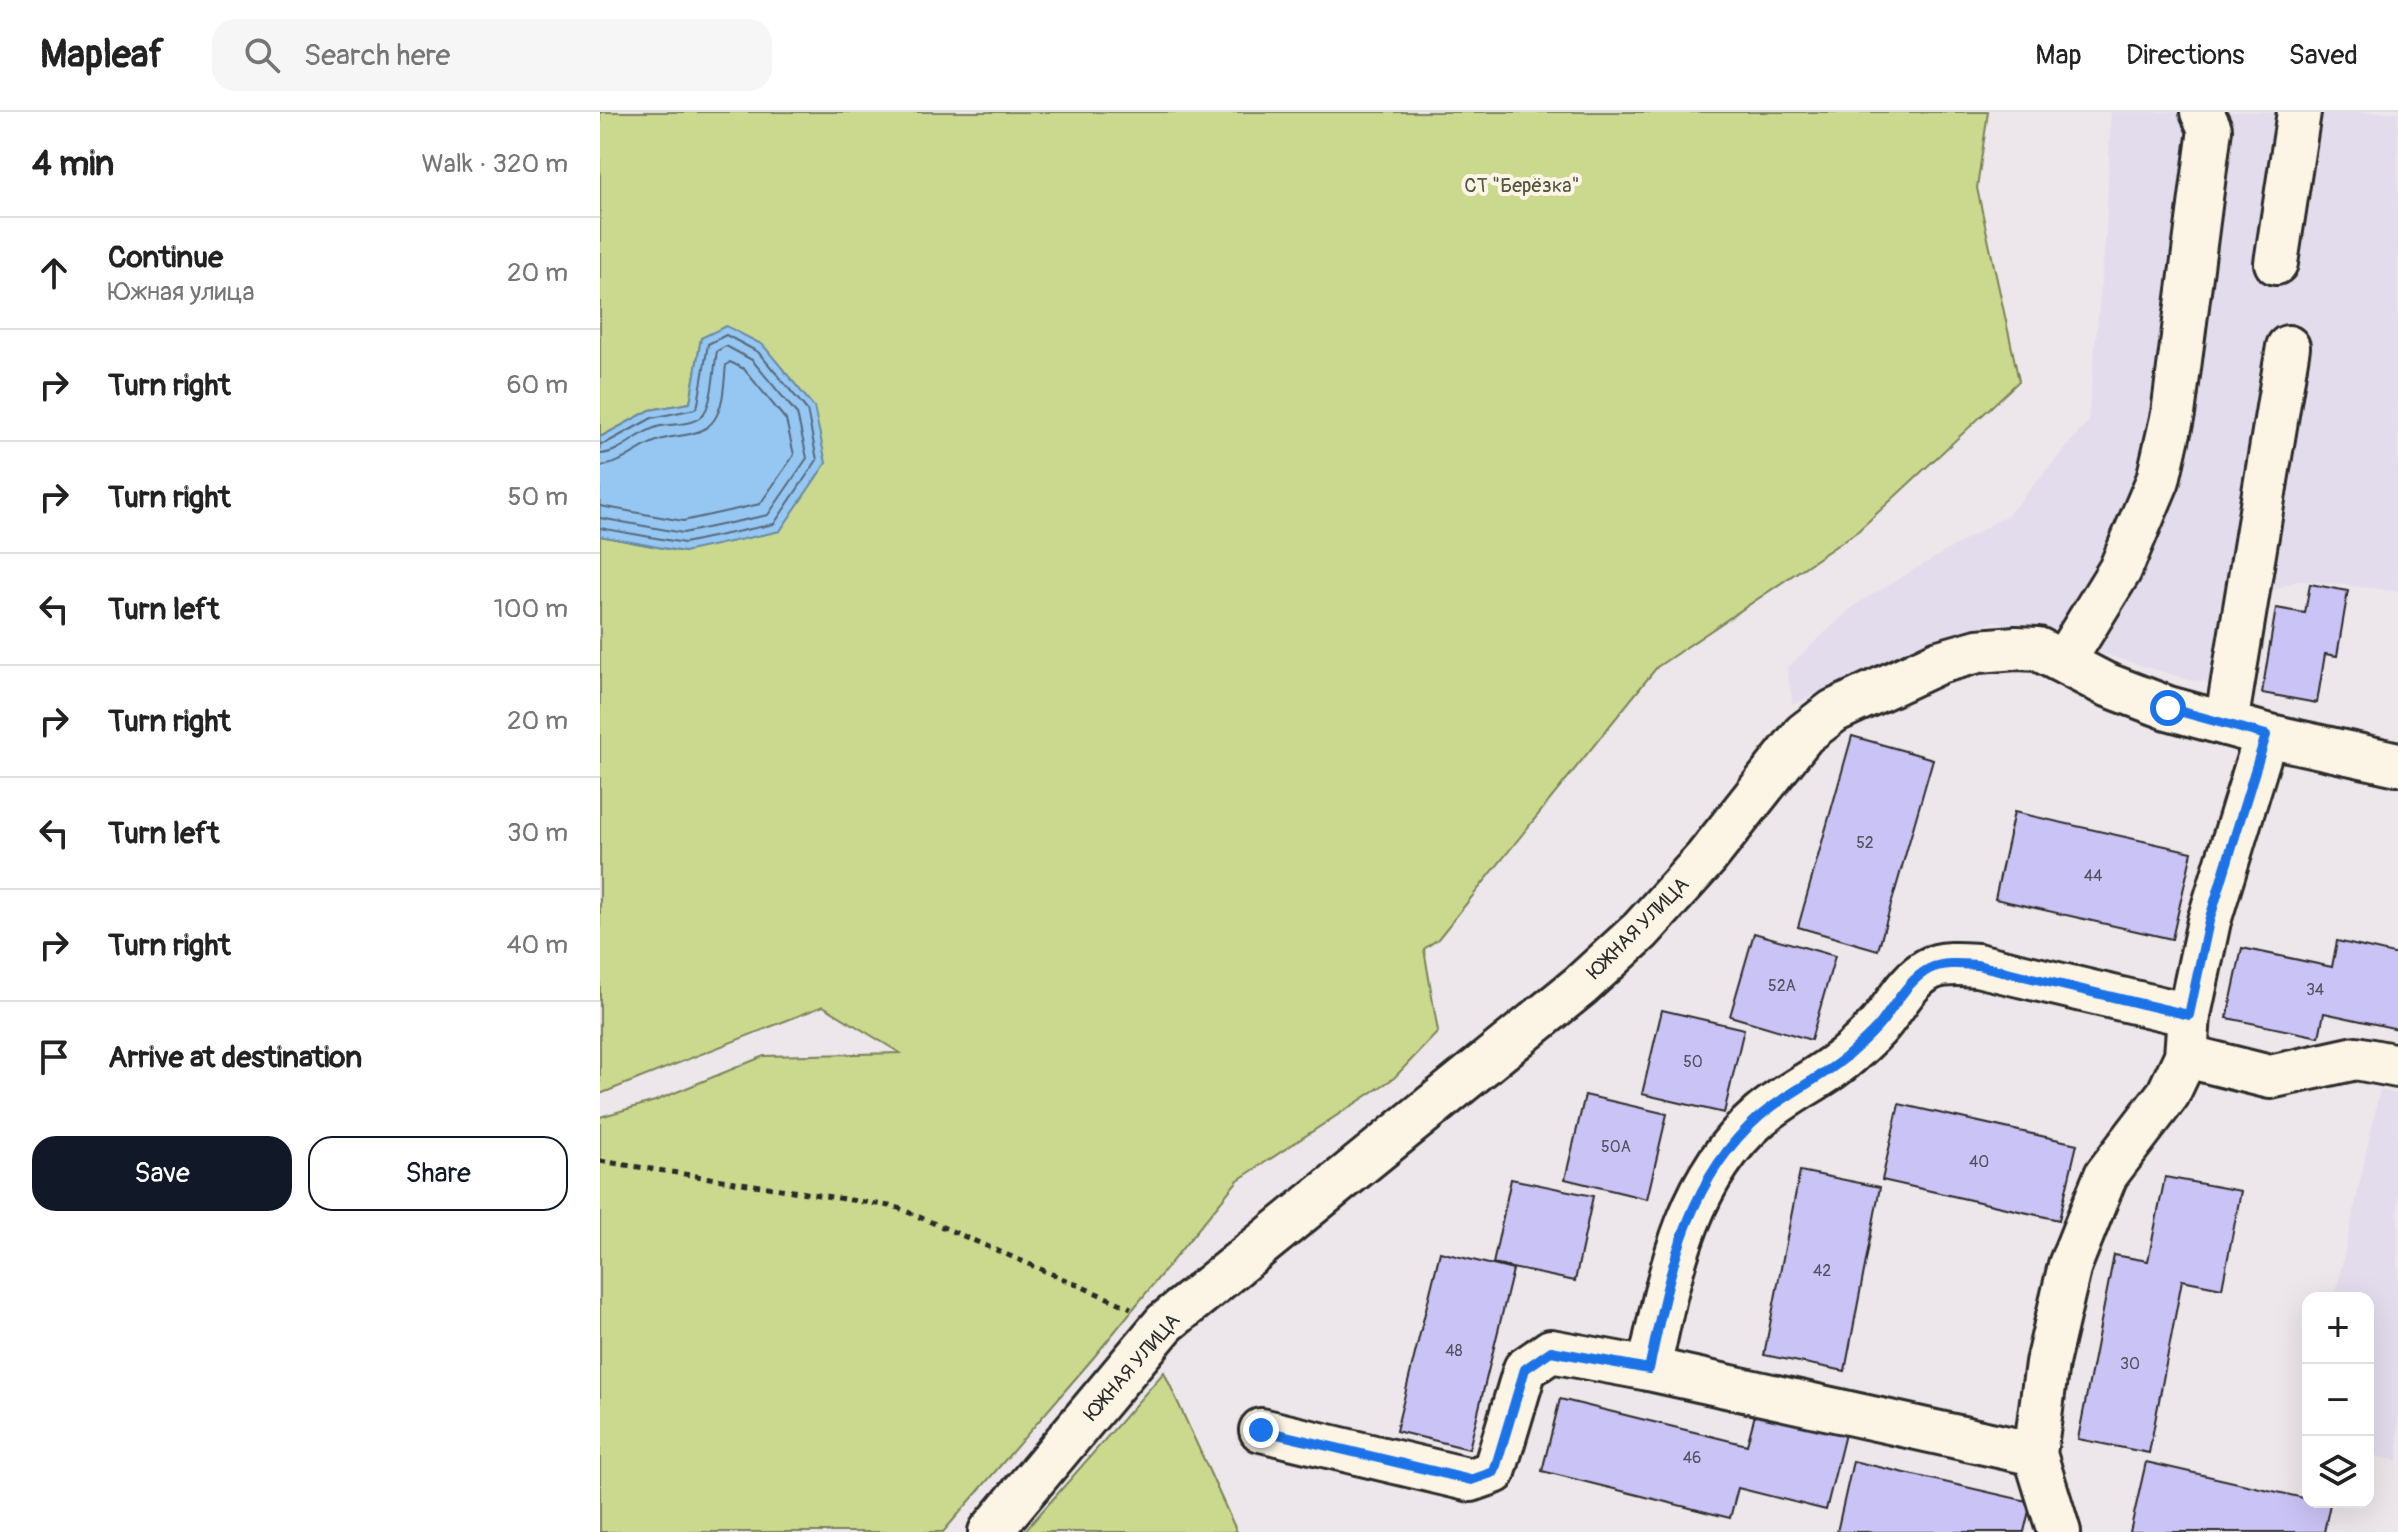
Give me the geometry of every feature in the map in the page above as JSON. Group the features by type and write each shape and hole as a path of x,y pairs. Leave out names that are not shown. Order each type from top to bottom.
{"street":[{"path":"2064,661 2120,570 2158,480 2173,414 2210,129 2202,112"},
{"path":"2276,263 2299,112"},
{"path":"2226,724 2288,347"},
{"name":"ЮЖНАЯ УЛИЦА","path":"990,1532 1165,1323 1590,976 1641,930 1706,858 1804,734 1834,711 1939,662 1978,651 2038,649 2105,684 2168,708 2266,735 2398,764"},
{"path":"2059,1532 2035,1454 2047,1363 2070,1265 2106,1175 2168,1094 2186,1056 2189,1015 2209,921 2266,735"},
{"path":"1649,1369 1677,1250 1690,1212 1718,1161 1760,1116 1851,1053 1879,1026 1916,978 1931,967 1977,965 2189,1015"},
{"path":"2186,1056 2270,1077 2356,1058 2398,1066"},
{"path":"1261,1430 1471,1480 1494,1472 1525,1369 1551,1351 1649,1369 2035,1454"}],"path":[{"path":"600,1161 896,1207 1165,1323"}],"shaded area":[{"path":"2111,112 2398,112 2398,591 2299,580 2271,591 2251,685 2190,680 1995,621 1793,704 1787,668 1855,605 2009,514 2088,422 2106,233"},
{"path":"2380,1090 2398,1094 2398,1461 2374,1455 2374,1292 2336,1292"}],"green space":[{"name":"СТ \"Берёзка\"","path":"600,112 1988,112 1977,188 2019,381 1858,531 1657,667 1438,939 1424,949 1438,1032 1394,1078 1238,1180 1094,1357 943,1532 600,1532 600,1117 655,1101 764,1056 900,1053 823,1006 600,1094 600,536 684,552 701,338 690,403 650,410 600,437"},
{"path":"1164,1372 1237,1532 1024,1532"}],"water":[{"path":"726,326 763,345 814,407 826,463 780,531 684,552 600,536 600,437 650,410 690,403 701,338"}],"building":[{"path":"2310,584 2348,591 2337,656 2325,654 2317,703 2262,693 2276,608 2305,613"},
{"path":"1852,736 1933,759 1878,950 1798,927"},
{"path":"2014,812 2192,852 2172,939 1995,899"},
{"path":"1754,933 1835,956 1811,1040 1730,1016"},
{"path":"2337,941 2398,955 2398,1029 2324,1013 2319,1037 2227,1018 2242,948 2332,967"},
{"path":"1662,1010 1744,1029 1724,1113 1642,1094"},
{"path":"1585,1095 1667,1114 1647,1199 1565,1179"},
{"path":"1899,1104 2077,1144 2059,1220 1882,1180"},
{"path":"1800,1171 1880,1187 1845,1371 1764,1355"},
{"path":"2165,1177 2241,1191 2222,1288 2182,1280 2149,1453 2078,1439 2114,1255 2148,1261"},
{"path":"1511,1179 1593,1196 1575,1281 1493,1264"},
{"path":"1440,1252 1513,1270 1469,1449 1396,1431"},
{"path":"1560,1399 1747,1445 1757,1407 1846,1430 1826,1510 1738,1488 1730,1518 1542,1471"},
{"path":"1853,1461 2031,1502 2024,1532 1837,1532"},
{"path":"2146,1462 2302,1498 2302,1508 2329,1508 2324,1532 2130,1532"}],"route":[{"path":"1261,1430 1471,1480 1494,1472 1525,1369 1551,1351 1649,1369 1673,1262 1690,1212 1718,1161 1760,1116 1851,1053 1879,1026 1916,978 1931,967 1977,965 2189,1015 2209,921 2266,735 2168,708"}]}
